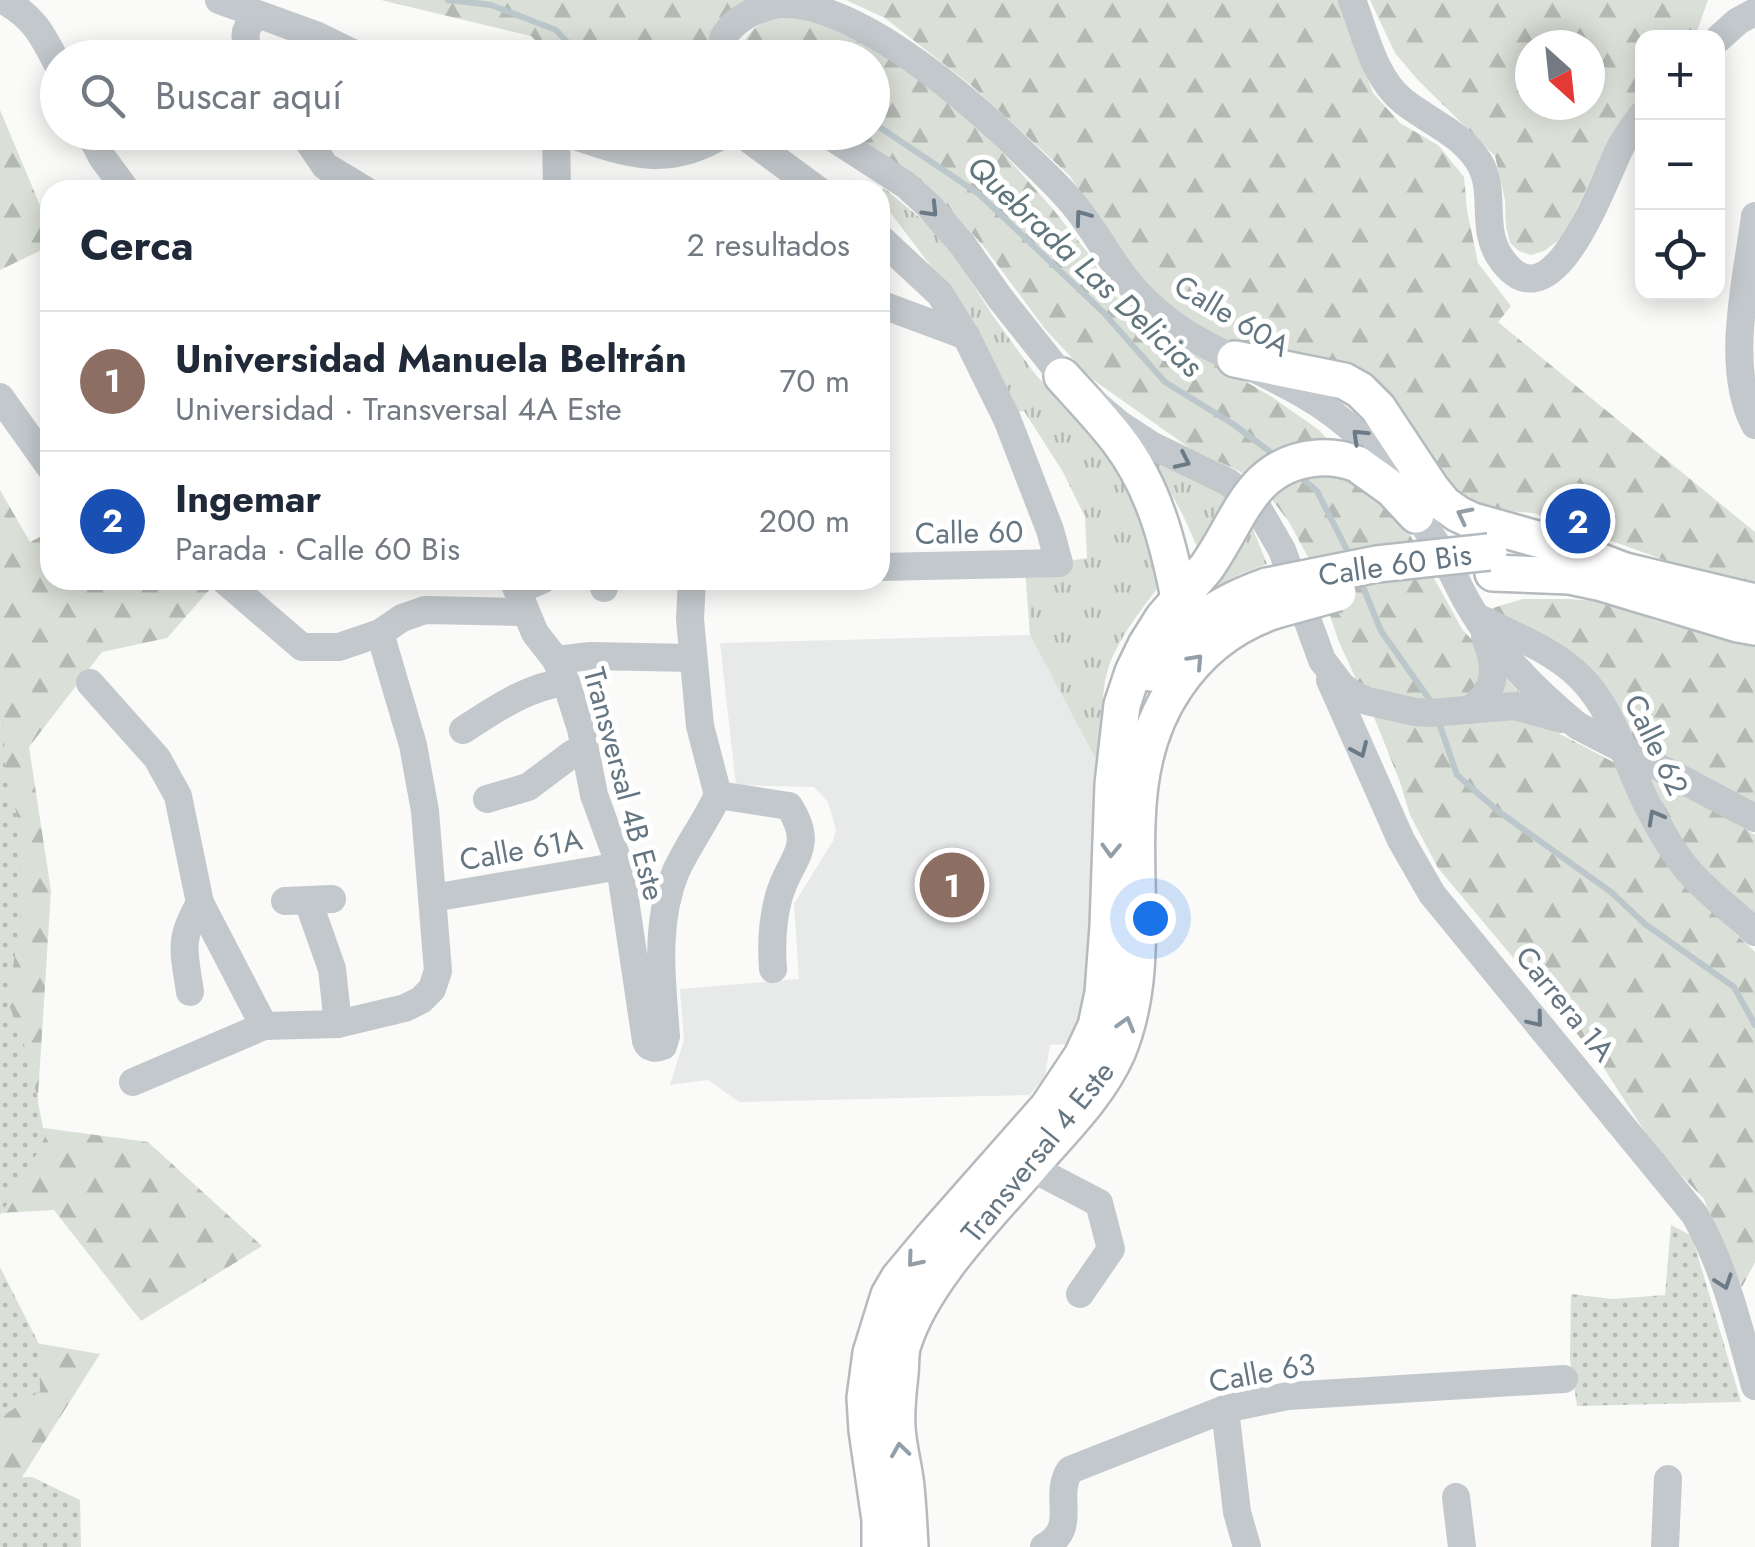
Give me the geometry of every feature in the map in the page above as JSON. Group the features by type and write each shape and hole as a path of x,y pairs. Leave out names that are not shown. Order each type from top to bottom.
{"main road":[{"path":"1235,360 1344,381 1378,408 1431,488 1458,514 1556,544 1622,570"},
{"path":"1062,376 1118,440 1138,470 1166,535 1180,598"},
{"path":"1132,748 1122,705 1146,645 1163,618 1206,568 1241,506 1268,476 1309,459 1337,459 1356,464 1392,489 1416,514"},
{"name":"Calle 60 Bis","path":"1132,748 1126,718 1135,698 1165,652 1195,623 1241,595 1271,598 1377,564 1430,556 1491,562 1570,576 1755,626"},
{"name":"Calle 60 Bis","path":"1491,562 1550,556 1755,602"},
{"name":"Transversal 4 Este","path":"910,1547 897,1428 902,1346 946,1266 1070,1122 1102,1079 1126,1028 1136,974 1138,789 1132,748"},
{"name":"Transversal 4 Este","path":"880,1547 865,1398 871,1353 889,1294 1048,1107 1082,1056 1096,1026 1103,993 1108,926 1113,784 1132,748"}],"street":[{"path":"3,0 23,11 45,40"},
{"path":"219,0 326,40"},
{"path":"1352,0 1386,83 1402,101 1456,136 1482,167 1490,236 1502,260 1517,274 1538,277 1560,264 1576,242 1622,146 1639,120"},
{"path":"1713,30 1726,0"},
{"name":"Calle 60A","path":"723,40 734,24 767,6 792,2 828,9 890,40"},
{"path":"1725,33 1755,12"},
{"path":"245,40 248,23 257,16"},
{"name":"Calle 60A","path":"890,40 974,105 1057,186 1082,215 1115,268 1152,308 1178,330 1317,402 1380,457 1439,548 1481,626 1523,677 1578,726"},
{"path":"98,150 119,180"},
{"path":"314,150 325,166 348,180"},
{"path":"557,180 558,150"},
{"path":"620,150 652,157 688,150"},
{"path":"764,150 804,180"},
{"name":"Calle 60A","path":"852,150 930,207 1062,376 1119,424 1151,445 1228,482 1256,506 1282,550 1322,660 1352,694 1385,707 1415,712 1514,706 1540,712 1578,726 1755,818"},
{"path":"1755,216 1742,309 1740,359 1748,412 1755,425"},
{"path":"890,247 940,294 966,336"},
{"path":"890,308 966,336"},
{"name":"Calle 60","path":"890,567 1059,563 1007,418 966,336"},
{"path":"0,398 40,453"},
{"path":"236,590 302,647 339,646 380,634 402,618 425,610 525,591"},
{"path":"691,590 690,619 700,726 718,795 789,806 800,823 802,847 780,893 770,939 772,968"},
{"name":"Transversal 4B Este","path":"525,591 536,632 561,671 581,729 594,796 620,866 650,1047 663,1046 666,1036 660,935 665,908 675,873 718,795"},
{"path":"1470,710 1488,694 1493,682 1492,656 1481,626"},
{"name":"Calle 62","path":"1481,626 1566,664 1588,684 1672,848 1689,872 1755,932"},
{"path":"132,1082 264,1026 338,1024 405,1008 432,989 438,970 426,811 413,745 380,634"},
{"path":"463,730 509,700 550,684 561,671 590,656 693,658"},
{"name":"Carrera 1A","path":"1322,660 1401,840 1432,894 1695,1216 1710,1241 1755,1386"},
{"path":"90,683 157,758 178,796 200,903 264,1026"},
{"path":"487,799 528,787 584,749"},
{"name":"Calle 61A","path":"433,898 620,866"},
{"path":"308,900 332,970 338,1024"},
{"path":"190,992 183,944 187,924 200,903"},
{"path":"1030,1167 1100,1202 1112,1249 1080,1294"},
{"name":"Calle 63","path":"1044,1547 1055,1540 1063,1527 1064,1484 1070,1470 1226,1408 1288,1396 1564,1379"},
{"path":"1226,1408 1237,1512 1247,1547"},
{"path":"1666,1547 1668,1479"},
{"path":"1456,1497 1462,1547"}],"shaded area":[{"path":"1030,635 1102,771 1097,917 1088,932 1093,993 1074,1044 1050,1045 1045,1076 1030,1095 739,1102 708,1080 670,1085 684,1040 680,989 799,979 794,904 833,841 836,829 828,802 814,787 736,785 720,643"}],"green space":[{"path":"381,0 755,0 725,40 535,40"},
{"path":"846,0 1338,0 1373,93 1400,123 1438,145 1464,177 1478,263 1511,306 1498,322 1755,532 1755,586 1695,571 1534,513 1481,509 1454,491 1372,388 1240,351 1150,292 1069,175 972,86 885,18"},
{"path":"1370,0 1708,0 1697,30 1635,30 1635,114 1605,149 1563,237 1531,255 1510,243 1495,156 1395,53"},
{"path":"774,16 807,17 863,40 746,40"},
{"path":"890,59 950,101 1005,155 1052,208 1134,316 1272,397 1319,430 1404,524 1462,629 1511,684 1560,734 1617,764 1709,909 1755,952 1755,1262 1742,1287 1704,1199 1656,1149 1598,1059 1438,868 1410,815 1376,722 1339,642 1314,568 1289,522 1267,493 1239,471 1191,449 1092,379 1045,329 985,248 942,200 870,150 890,150"},
{"path":"0,110 40,205 40,251 0,270"},
{"path":"890,193 943,237 1035,374 1116,459 1166,577 1125,633 1108,669 1102,706 1102,771 1030,635 1025,568 1087,558 1085,517 1063,472 1024,411 1014,413 943,282 890,212"},
{"path":"1143,455 1224,490 1251,524 1267,564 1182,605 1210,581 1174,499"},
{"path":"0,490 30,542 40,537 40,590 209,590 167,638 102,652 29,747 51,891 36,1127 148,1142 262,1246 141,1321 54,1210 0,1213"},
{"path":"1523,599 1611,602 1656,621 1755,645 1755,804 1631,744 1607,700 1486,610"},
{"path":"0,641 5,764 18,820 22,905 8,1002 29,1058 45,1137 0,1215"},
{"path":"1651,780 1703,803 1755,835 1755,915 1700,870 1669,822"},
{"path":"1671,1225 1692,1236 1741,1402 1577,1406 1570,1359 1571,1294 1612,1299 1665,1295"},
{"path":"0,1267 39,1344 40,1391 0,1418"},
{"path":"0,1337 100,1354 0,1512"},
{"path":"32,1477 80,1500 81,1547 0,1547 0,1478"}],"waterway":[{"name":"Quebrada Las Delicias","path":"448,0 491,5 556,30 565,40"},
{"name":"Quebrada Las Delicias","path":"890,134 979,194 1103,312 1165,382 1277,457"},
{"name":"Quebrada Las Delicias","path":"1298,475 1317,491 1350,556"},
{"name":"Quebrada Las Delicias","path":"1359,577 1381,631 1432,703"},
{"name":"Quebrada Las Delicias","path":"1438,720 1457,775 1498,811 1611,892 1645,924 1734,987 1755,1025"}],"place":[{"name":"Ingemar","path":"1578,521"},
{"name":"Universidad Manuela Beltrán","path":"952,885"}]}
